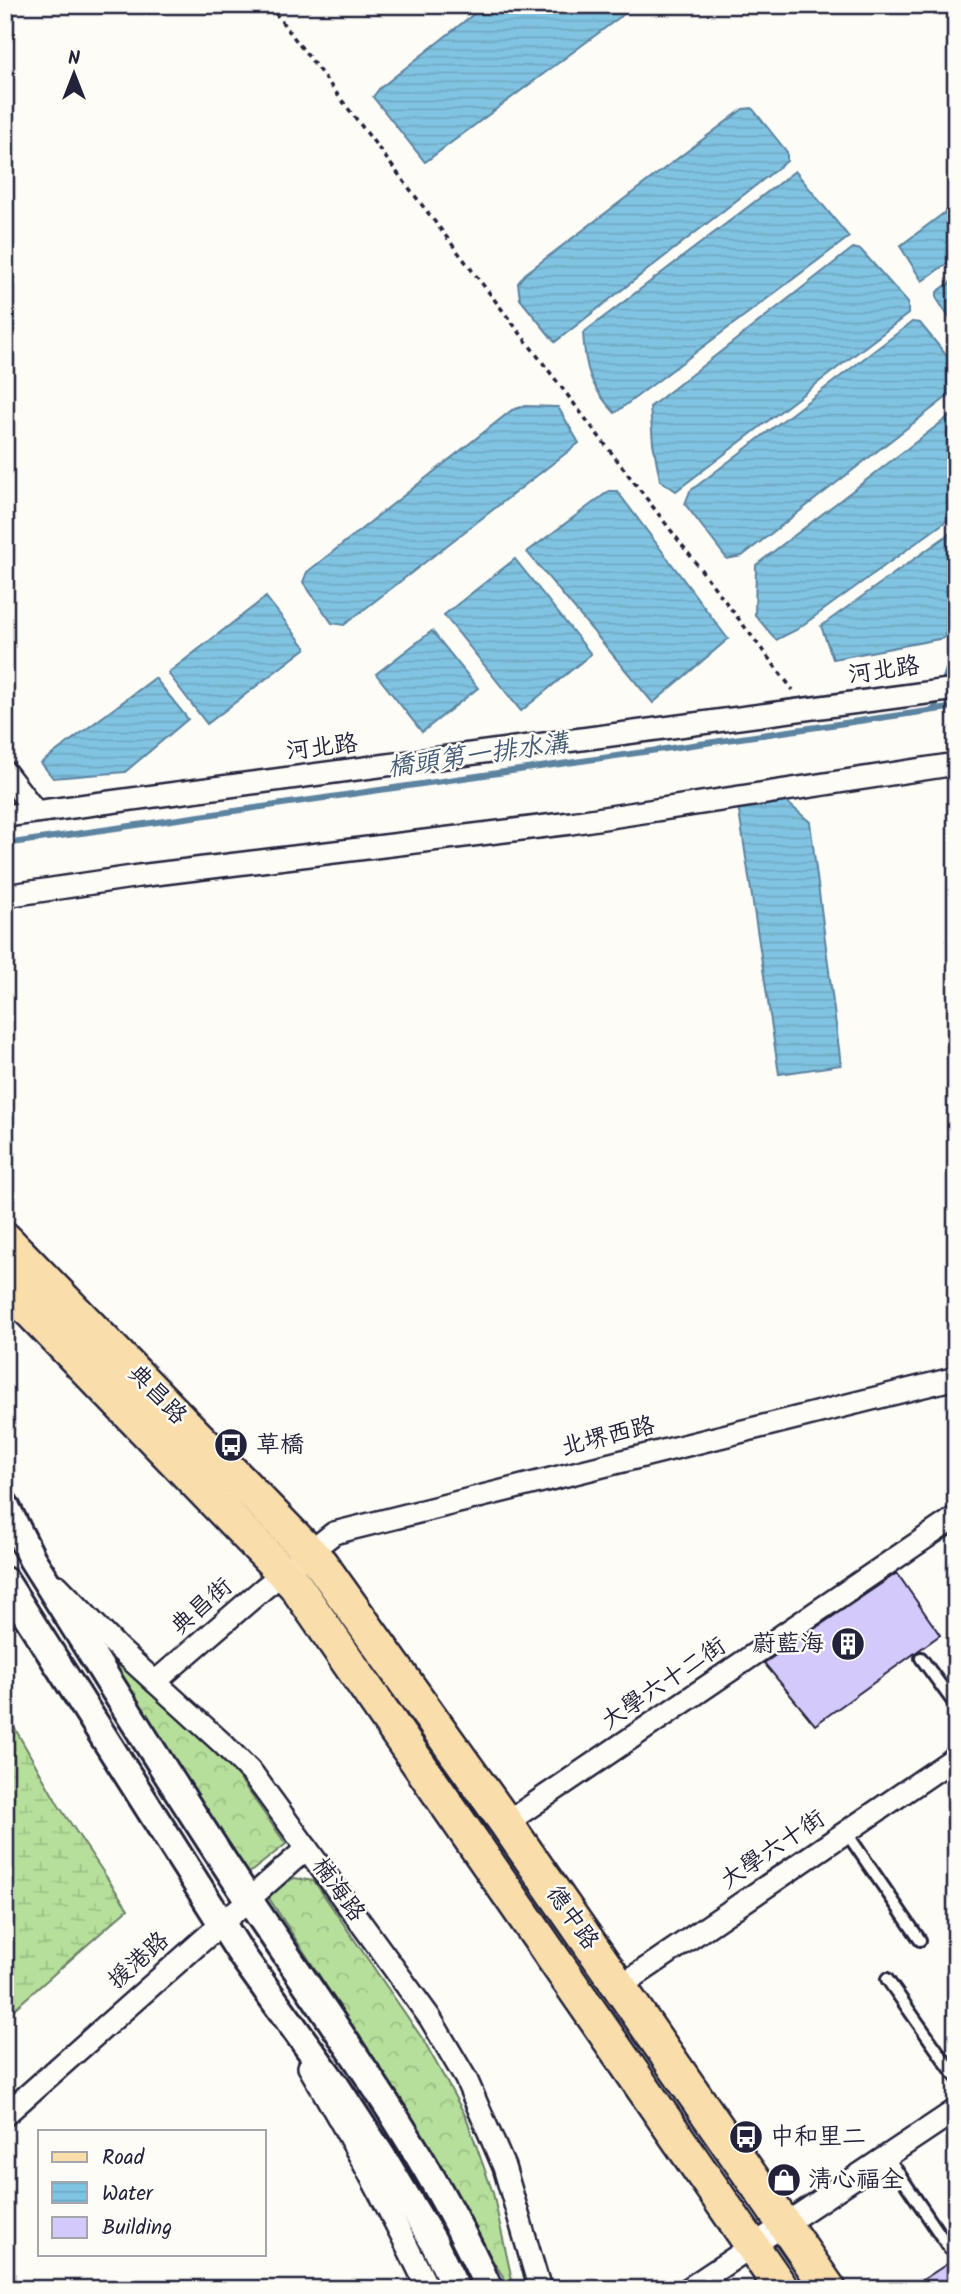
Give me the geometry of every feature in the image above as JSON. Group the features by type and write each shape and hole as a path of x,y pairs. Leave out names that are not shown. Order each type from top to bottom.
{"main road":[{"name":"典昌路","path":"5,1239 12,1283 284,1572"},
{"name":"典昌路","path":"12,1283 310,1550"},
{"name":"德中路","path":"310,1550 506,1823 829,2289"},
{"name":"德中路","path":"284,1572 782,2289"}],"street":[{"name":"河北路","path":"5,816 946,689"},
{"path":"5,896 139,876 570,822 956,764"},
{"path":"5,772 36,812"},
{"name":"北堺西路","path":"284,1572 334,1533 956,1378"},
{"name":"楠海路","path":"5,1505 32,1559 248,1899 422,2160 471,2249 489,2289"},
{"name":"大學六十二街","path":"506,1823 956,1517"},
{"name":"楠海路","path":"32,1559 118,1648 252,1773 430,2018 466,2079 504,2167 540,2289"},
{"name":"典昌街","path":"155,1682 284,1572"},
{"path":"5,1581 243,1957 356,2145 428,2289"},
{"name":"大學六十街","path":"619,1987 956,1757"},
{"name":"援港路","path":"5,2115 307,1848"},
{"path":"243,1957 336,2086 385,2161 433,2241 456,2289"},
{"path":"688,2289 956,2110"}],"lane":[{"path":"921,1658 956,1706"},
{"path":"846,1832 920,1940"},
{"path":"887,1979 956,2077"},
{"path":"887,2156 949,2248"}],"path":[{"path":"269,5 807,707"}],"green space":[{"path":"100,1642 216,1749 286,1844 248,1874 99,1648"},
{"path":"5,1711 59,1806 128,1909 5,2017"},
{"path":"294,1878 314,1881 424,2041 466,2117 493,2193 514,2289 511,2289 474,2231 420,2130 267,1895"}],"water":[{"path":"485,5 636,5 425,162 373,97 379,89"},
{"path":"752,108 787,152 787,161 555,342 520,299 518,283 525,274 743,109"},
{"path":"795,171 849,237 615,413 590,376 583,333"},
{"path":"956,204 956,257 922,281 900,246"},
{"path":"853,248 861,250 908,303 908,314 676,491 660,480 650,407"},
{"path":"956,278 956,328 937,299 937,292"},
{"path":"912,322 920,323 956,367 956,390 742,556 727,559 685,504 690,491"},
{"path":"525,406 558,407 579,443 344,625 332,623 303,582 307,572 512,410"},
{"path":"956,411 956,514 796,630 776,640 755,615 756,565"},
{"path":"609,491 617,491 728,639 653,703 527,552"},
{"path":"956,529 956,604 944,638 833,659 821,626"},
{"path":"515,559 591,654 521,711 444,615"},
{"path":"266,597 306,648 207,724 168,673"},
{"path":"432,631 478,688 422,732 376,674"},
{"path":"155,678 188,719 125,772 53,778 41,763"},
{"path":"781,797 810,822 841,1065 779,1074 738,805"}],"building":[{"name":"蔚藍海","path":"897,1573 940,1635 815,1725 764,1663"},
{"path":"956,2258 956,2289 909,2289"}],"waterway":[{"path":"934,710 956,646"},
{"name":"橋頭第一排水溝","path":"5,844 956,707"}],"place":[{"name":"草橋","path":"231,1445"},
{"name":"蔚藍海","path":"848,1644"},
{"name":"中和里二","path":"746,2137"},
{"name":"清心福全","path":"784,2180"}]}
